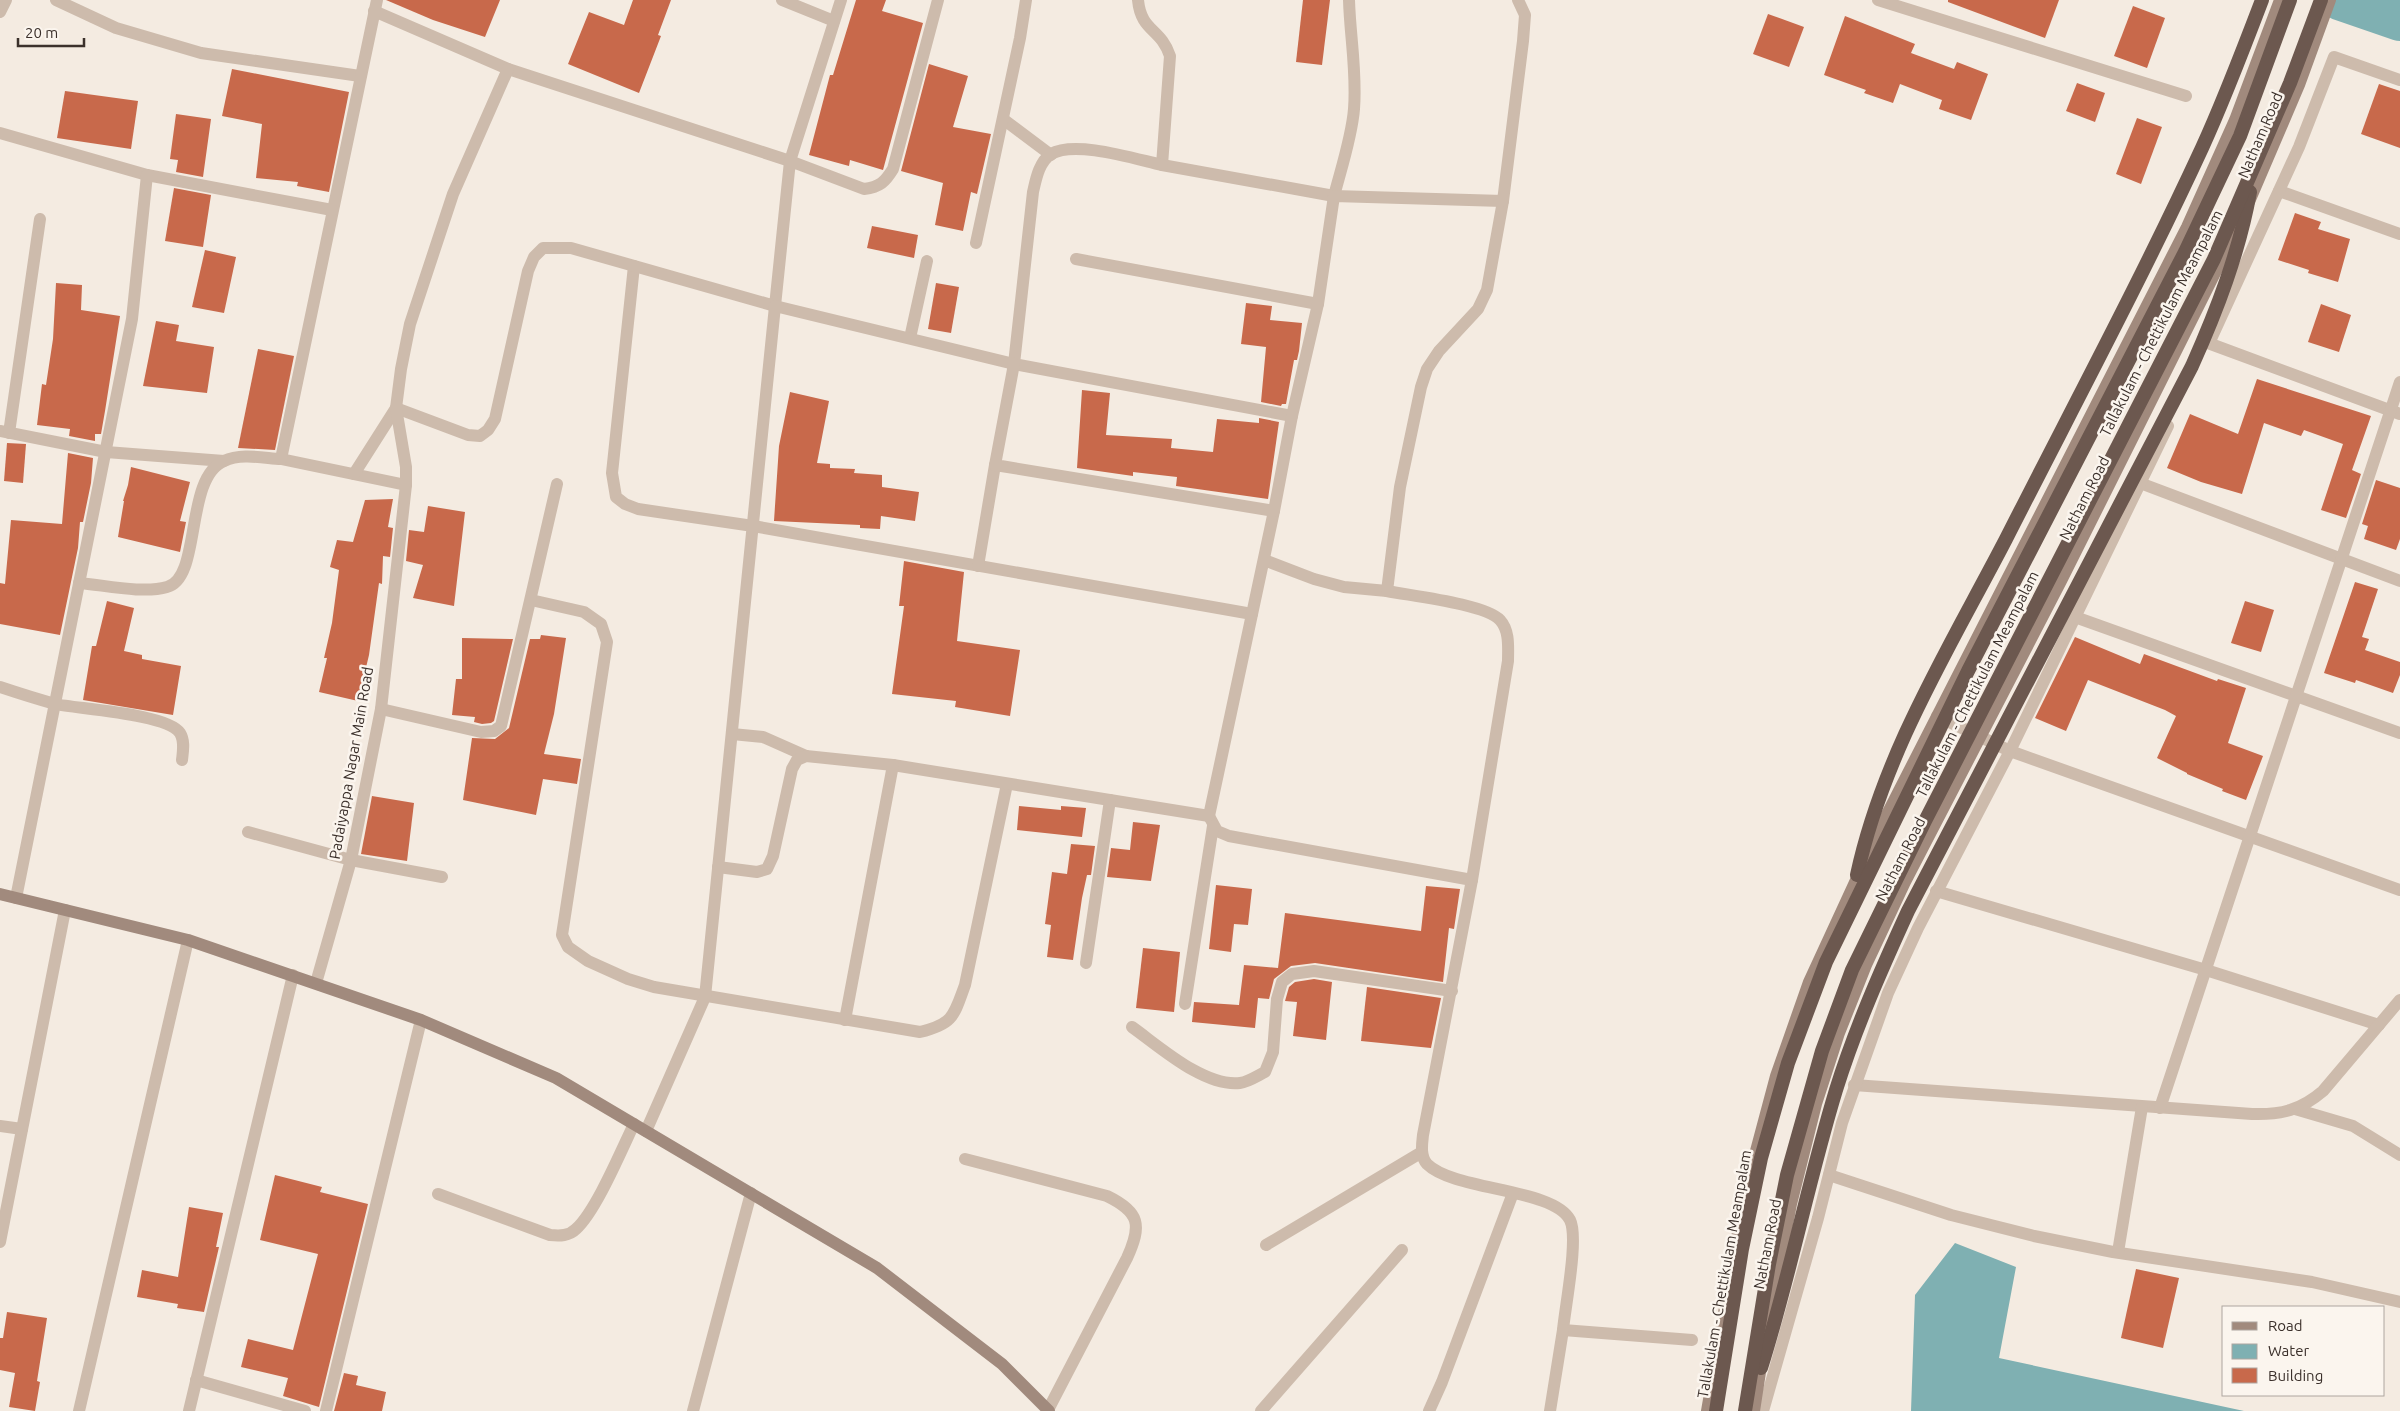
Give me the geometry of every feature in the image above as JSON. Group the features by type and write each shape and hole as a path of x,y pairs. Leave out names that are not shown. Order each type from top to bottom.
{"highway":[{"path":"1857,875 1880,792 1914,715 2098,359 2202,147 2262,0"},
{"name":"Tallakulam - Chettikulam Meampalam","path":"1716,1411 1742,1248 1761,1158 1788,1064 1826,962 1968,671 2185,252 2240,136 2290,0"},
{"name":"Tallakulam - Chettikulam Meampalam","path":"1745,1411 1769,1264 1787,1175 1822,1051 1852,970 1929,812 2214,259 2290,83 2321,0"},
{"path":"1761,1368 1786,1282 1802,1215 1839,1081 1891,948 1947,835 2192,366 2230,270 2242,231 2254,170"}],"main road":[{"name":"Natham Road","path":"1707,1411 1744,1200 1765,1113 1796,1014 1820,955 1857,875 2187,227 2238,112 2280,0"},
{"name":"Natham Road","path":"1754,1411 1791,1204 1816,1104 1840,1034 1875,943 2214,280 2299,85 2330,0"},
{"path":"0,894 188,940 294,975 421,1020 556,1078 877,1268 1002,1364 1048,1411"}],"street":[{"path":"0,12 6,0"},
{"path":"56,0 116,28 201,53 360,76"},
{"path":"782,0 834,20"},
{"path":"646,1131 705,997 790,161 841,0"},
{"path":"281,458 376,5 508,69 790,161 864,189 875,188 885,182 893,169 938,0"},
{"path":"976,243 1026,0"},
{"path":"1138,0 1139,14 1147,27 1159,34 1166,43 1170,56 1162,165"},
{"path":"1185,1004 1211,821 1292,416 1318,304 1334,196 1354,111 1355,70 1349,25 1349,0"},
{"path":"1388,591 1395,545 1400,487 1421,387 1427,369 1438,351 1478,309 1487,290 1503,201 1525,15 1518,0"},
{"path":"1878,0 2186,96"},
{"path":"1763,1411 1854,1085 1888,993 1936,891 2010,751 2208,344 2309,123 2334,57 2400,80"},
{"path":"354,474 396,408 410,324 453,194 508,69"},
{"path":"1003,119 1051,155"},
{"path":"0,133 146,175 332,210"},
{"path":"978,566 1014,364 1033,192 1039,168 1051,155 1068,149 1087,150 1334,196 1503,201"},
{"path":"16,898 132,319 146,175"},
{"path":"2279,191 2400,234"},
{"path":"40,219 4,432 106,452 224,461 245,457 281,458 406,485"},
{"path":"396,408 468,435 480,436 488,430 495,419 528,271 534,257 543,248 571,248 775,306 1014,364 1292,416"},
{"path":"1076,259 1318,304"},
{"path":"910,338 928,262"},
{"path":"634,266 612,473 616,497 625,504 638,509 753,526 1252,614"},
{"path":"2208,344 2395,412"},
{"path":"2160,1108 2342,559 2395,412 2400,382"},
{"name":"Padaiyappa Nagar Main Road","path":"316,983 351,860 381,709 406,485 406,468 396,408"},
{"path":"79,583 151,589 168,587 179,580 185,564 203,486 209,472 224,461"},
{"path":"995,465 1274,511"},
{"path":"2140,483 2400,581"},
{"path":"381,709 480,732 494,731 501,726 557,484"},
{"path":"1264,560 1314,579 1344,587 1388,591 1480,609 1500,620 1508,637 1508,661 1472,880 1423,1135 1422,1152 1427,1163 1444,1174 1552,1206 1561,1210 1570,1220 1574,1236 1563,1330 1550,1411"},
{"path":"531,600 584,612 601,624 607,642 563,918 564,941 588,961 628,979 705,997 920,1032 937,1028 954,1016 965,985 1007,784"},
{"path":"2075,617 2400,733"},
{"path":"0,687 55,704 145,718 168,725 180,732 183,742 182,760"},
{"path":"1937,716 2010,751 2400,890"},
{"path":"732,734 763,737 806,756 893,765 1110,800 1211,821 1217,831 1229,836 1472,880"},
{"path":"718,867 758,872 766,869 774,856 792,769 797,760 806,756"},
{"path":"845,1020 893,765"},
{"path":"1086,962 1110,800"},
{"path":"248,832 351,860 442,878"},
{"path":"1936,891 2206,970 2379,1025"},
{"path":"0,1242 65,910"},
{"path":"80,1411 188,940"},
{"path":"1132,1027 1183,1063 1215,1082 1241,1083 1265,1072 1273,1052 1277,999 1282,982 1292,974 1314,971 1452,991"},
{"path":"189,1411 294,975"},
{"path":"1854,1085 2142,1107 2266,1114 2284,1113 2311,1101 2335,1079 2400,1000"},
{"path":"326,1411 421,1020"},
{"path":"2118,1252 2142,1107"},
{"path":"2295,1109 2353,1126 2400,1155"},
{"path":"438,1194 550,1235 563,1236 576,1230 595,1203 634,1124"},
{"path":"0,1126 22,1129"},
{"path":"1266,1245 1422,1152"},
{"path":"965,1159 1107,1196 1124,1205 1132,1212 1137,1226 1135,1240 1127,1258 1048,1411"},
{"path":"1829,1175 1913,1204 1982,1224 2118,1252 2303,1281 2400,1302"},
{"path":"1429,1411 1442,1382 1513,1193"},
{"path":"693,1411 751,1194"},
{"path":"1261,1411 1402,1250"},
{"path":"1563,1330 1692,1340"},
{"path":"196,1380 305,1411"}],"water":[{"path":"1955,1243 2016,1267 1999,1358 2244,1411 1911,1411 1915,1295"}],"building":[{"path":"386,0 500,0 485,37 433,20"},
{"path":"633,0 671,0 658,35 661,36 639,93 568,64 589,12 624,25"},
{"path":"856,0 886,0 882,11 923,23 883,170 850,160 849,166 809,155 830,75 833,75"},
{"path":"1303,0 1330,0 1322,65 1296,62"},
{"path":"1948,0 2059,0 2045,38 1948,2"},
{"path":"2133,6 2165,18 2147,68 2114,56"},
{"path":"1768,14 1804,27 1789,67 1753,54"},
{"path":"1845,16 1915,44 1911,53 1954,69 1957,62 1988,74 1971,120 1939,109 1942,100 1900,84 1893,103 1864,93 1866,90 1824,75"},
{"path":"929,64 968,76 953,127 991,134 977,194 971,192 963,231 935,225 943,183 901,171"},
{"path":"232,69 349,92 329,192 297,186 298,182 256,178 262,124 222,116"},
{"path":"2077,83 2105,93 2095,122 2066,111"},
{"path":"2379,84 2400,91 2400,148 2361,134"},
{"path":"65,91 138,101 131,149 57,138"},
{"path":"176,114 211,119 203,177 176,172 178,160 170,159"},
{"path":"2137,118 2162,127 2141,184 2116,174"},
{"path":"174,188 211,195 203,247 165,241"},
{"path":"2295,213 2321,222 2318,229 2350,239 2338,282 2308,273 2309,270 2278,260"},
{"path":"872,226 918,235 914,258 867,248"},
{"path":"205,250 236,257 224,313 192,307"},
{"path":"56,283 82,285 81,310 120,316 101,434 95,434 95,441 69,436 70,429 37,425 42,384 46,385 53,339"},
{"path":"936,283 959,287 951,333 928,329"},
{"path":"1246,303 1272,306 1270,320 1302,323 1299,351 1297,360 1294,360 1286,404 1281,406 1261,402 1266,347 1241,344"},
{"path":"2321,304 2351,315 2339,352 2308,342"},
{"path":"156,321 179,325 176,341 214,347 207,393 143,386"},
{"path":"258,349 294,356 275,450 238,448"},
{"path":"2257,379 2371,416 2352,470 2361,474 2346,518 2321,510 2343,444 2304,430 2301,436 2264,423 2242,494 2201,482 2167,468 2190,414 2238,434"},
{"path":"1082,390 1110,393 1106,435 1172,439 1171,448 1213,452 1217,419 1259,423 1259,418 1279,422 1268,499 1176,486 1177,477 1133,472 1133,476 1077,468"},
{"path":"790,392 829,401 817,463 830,464 830,468 855,469 854,473 882,475 882,487 919,492 915,521 881,516 880,529 860,528 860,525 774,521 779,446"},
{"path":"7,443 26,444 23,483 4,481"},
{"path":"68,453 93,458 91,483 83,522 80,522 78,548 60,635 0,624 0,583 5,584 11,520 62,524"},
{"path":"131,467 190,482 180,521 186,522 180,552 118,537 123,501"},
{"path":"2376,480 2400,488 2400,539 2396,550 2364,539 2368,526 2362,524"},
{"path":"393,499 388,527 393,528 390,557 383,556 382,584 379,583 369,655 358,701 319,692 327,658 324,658 332,623 339,570 330,567 337,540 353,542 365,500"},
{"path":"428,506 465,512 454,606 413,598 423,565 406,561 409,530 424,532"},
{"path":"904,561 964,572 957,641 1020,650 1010,716 955,707 956,701 892,694 904,606 899,606"},
{"path":"2355,582 2378,589 2362,637 2369,639 2365,650 2400,662 2400,675 2393,693 2356,680 2355,683 2324,673"},
{"path":"107,601 134,608 124,651 142,655 142,659 181,666 173,715 83,700 92,646 96,646"},
{"path":"2245,601 2274,610 2261,652 2231,643"},
{"path":"541,635 566,638 554,714 544,754 581,759 577,784 543,779 536,815 463,800 472,738 495,739 509,728 530,639 540,639"},
{"path":"2075,637 2140,664 2144,654 2217,681 2218,679 2246,688 2228,743 2263,756 2246,800 2222,791 2223,789 2187,774 2157,758 2176,716 2088,680 2066,731 2035,718"},
{"path":"462,638 513,639 494,721 491,723 482,724 474,722 475,717 452,715 456,679 462,679"},
{"path":"372,796 414,803 407,861 361,854"},
{"path":"1019,806 1061,810 1061,806 1086,808 1082,837 1017,830"},
{"path":"1133,822 1160,825 1151,881 1107,877 1111,848 1130,850"},
{"path":"1071,844 1095,846 1091,875 1087,875 1082,898 1073,960 1047,957 1051,925 1045,924 1052,872 1067,874"},
{"path":"1216,885 1252,889 1248,925 1234,924 1231,952 1209,949"},
{"path":"1426,886 1460,889 1454,929 1449,928 1443,982 1315,963 1291,966 1274,979 1269,999 1258,998 1255,1028 1192,1022 1194,1002 1239,1005 1244,965 1278,968 1285,913 1421,931"},
{"path":"1143,948 1180,952 1174,1012 1136,1008"},
{"path":"1314,979 1332,982 1326,1040 1293,1036 1297,1002 1285,1001 1289,987 1295,982"},
{"path":"1367,987 1441,998 1431,1048 1361,1041"},
{"path":"275,1175 322,1187 320,1192 368,1204 319,1407 283,1396 288,1378 241,1367 248,1339 293,1350 318,1254 260,1240"},
{"path":"189,1207 223,1213 216,1247 219,1247 204,1312 177,1308 178,1304 137,1297 142,1270 178,1277"},
{"path":"2136,1269 2179,1278 2163,1348 2121,1338"},
{"path":"7,1312 47,1318 37,1381 40,1382 35,1411 9,1407 15,1373 0,1370 0,1338 3,1338"},
{"path":"344,1373 358,1376 356,1385 386,1392 382,1411 334,1411"}],"waterway":[{"path":"2339,0 2400,21"}]}
